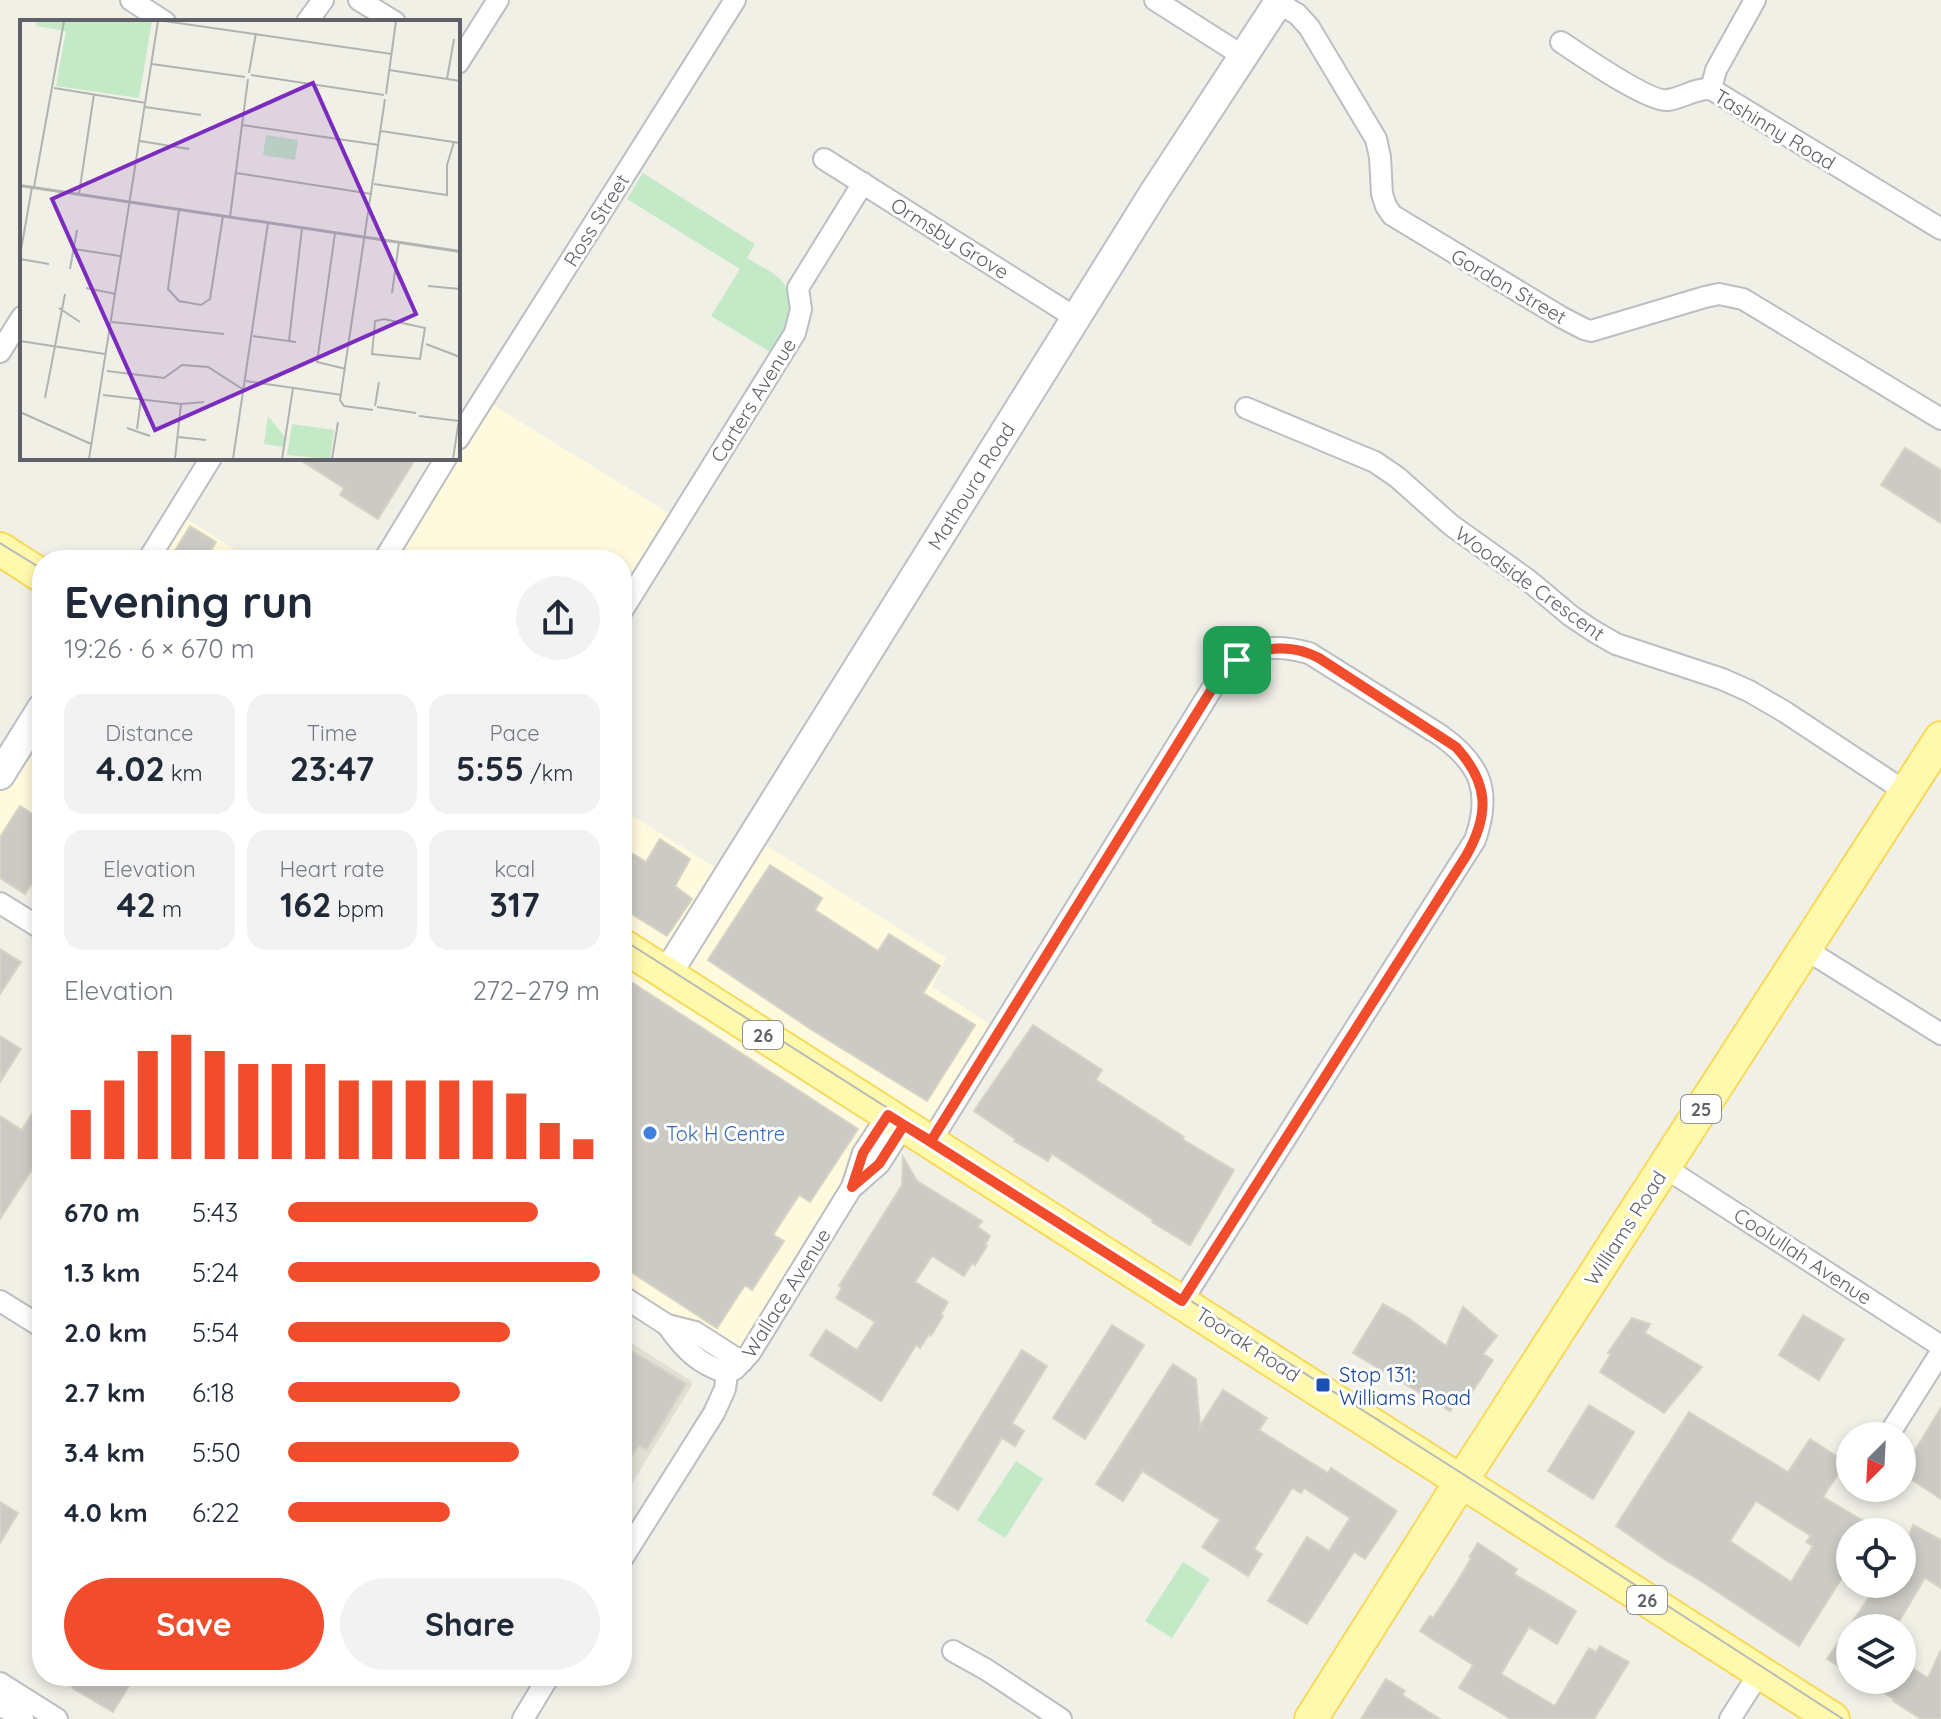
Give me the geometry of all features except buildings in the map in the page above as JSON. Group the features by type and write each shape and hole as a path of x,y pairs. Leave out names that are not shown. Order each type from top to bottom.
{"main road":[{"path":"0,549 32,570"},
{"name":"Williams Road","path":"1311,1719 1941,738"},
{"name":"Toorak Road","path":"632,951 1833,1719"}],"street":[{"path":"131,0 162,20"},
{"path":"308,20 323,0"},
{"path":"359,0 392,20"},
{"path":"460,58 498,0"},
{"name":"Ross Street","path":"460,436 735,0"},
{"path":"1155,0 1243,56"},
{"path":"1711,89 1716,70 1755,0"},
{"name":"Mathoura Road","path":"667,974 1076,318 1279,1"},
{"name":"Gordon Street","path":"1279,1 1309,27 1376,139 1382,194 1392,215 1561,317 1591,331 1719,294 1743,299 1941,419"},
{"name":"Tashinny Road","path":"1561,42 1660,100 1667,101 1711,89 1941,229"},
{"name":"Ormsby Grove","path":"824,159 1076,318"},
{"name":"Carters Avenue","path":"632,595 795,333 801,309 798,288 863,183"},
{"path":"0,352 20,320"},
{"name":"Woodside Crescent","path":"1246,408 1375,462 1451,525 1595,632 1616,644 1749,691 1906,792"},
{"path":"154,550 210,460"},
{"path":"390,550 445,460"},
{"name":"Wallace Avenue","path":"632,1543 714,1413 734,1368 750,1353 852,1187 879,1164 908,1127 1215,684 1237,660 1270,648 1285,648 1309,653 1456,747 1469,760 1482,789 1481,822 1475,840 1182,1301"},
{"path":"0,775 32,724"},
{"path":"0,903 32,923"},
{"path":"1805,949 1941,1034"},
{"name":"Coolullah Avenue","path":"1664,1167 1941,1346"},
{"path":"0,1301 32,1321"},
{"path":"632,1302 667,1325 695,1332 734,1368"},
{"path":"1897,1422 1941,1352"},
{"path":"953,1651 1061,1719"},
{"path":"1730,1719 1760,1672"},
{"path":"0,1683 57,1719"},
{"path":"523,1719 543,1686"},
{"path":"0,1705 23,1719"}],"shaded area":[{"path":"483,399 680,520 632,595 632,550 390,550 446,460 460,460 460,436"},
{"path":"177,513 236,550 154,550"},
{"path":"32,727 32,880 0,875 0,775"},
{"path":"632,815 728,876 753,837 946,958 932,987 999,1030 931,1141 905,1125 742,1362 632,1302"},
{"path":"632,1343 691,1381 692,1385 632,1484"}],"green space":[{"path":"643,173 755,244 747,258 785,285 789,300 787,326 782,340 779,338 770,352 711,316 740,269 627,199"},
{"path":"1016,1461 1043,1479 1005,1538 977,1520"},
{"path":"1183,1562 1210,1579 1172,1638 1145,1621"}],"tram line":[{"path":"0,543 32,563"},
{"path":"632,945 1843,1719"}],"place":[{"name":"Tok H Centre","path":"650,1133"},
{"name":"Stop 131: Williams Road","path":"1323,1385"}],"route":[{"path":"1237,660 1215,684 931,1141 904,1125 879,1164 852,1187 863,1153 888,1115 931,1141 1182,1301 1466,856 1475,840 1483,808 1477,774 1456,747 1319,658 1299,650 1270,648 1237,660"}]}
